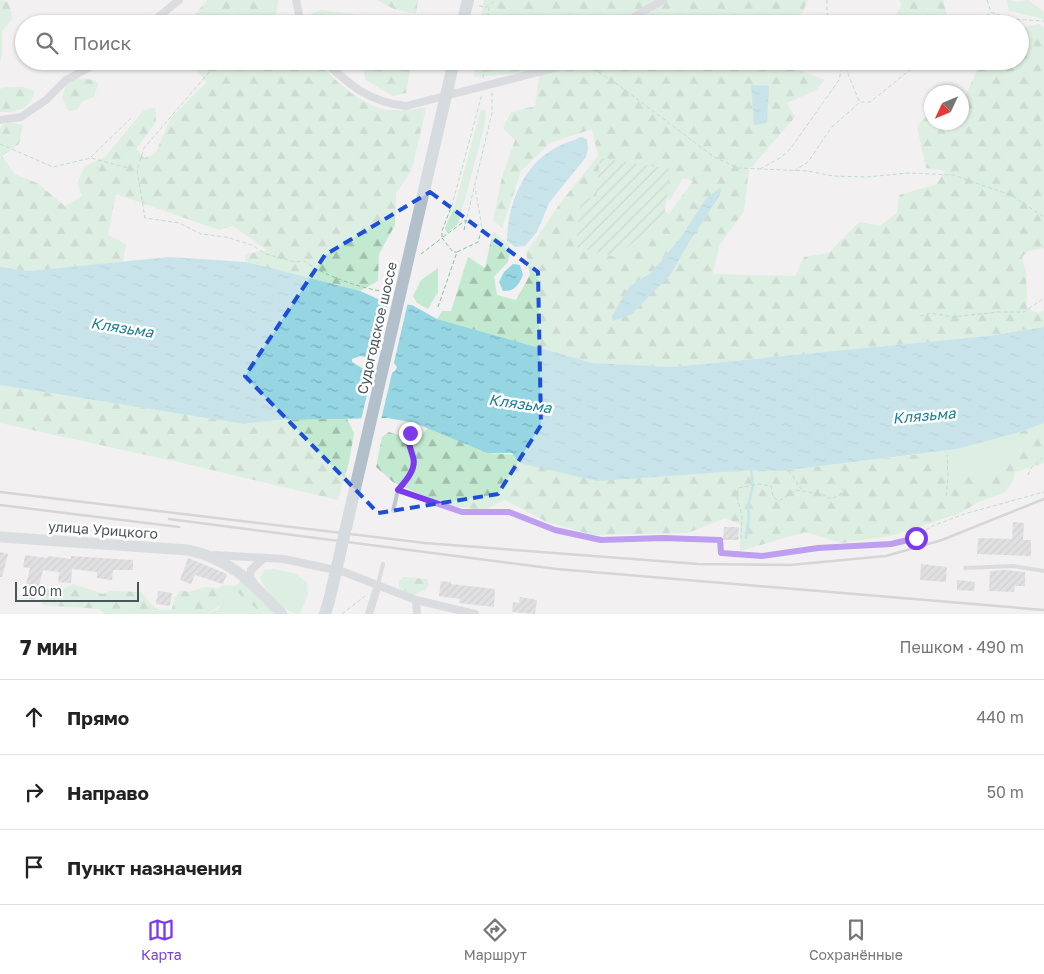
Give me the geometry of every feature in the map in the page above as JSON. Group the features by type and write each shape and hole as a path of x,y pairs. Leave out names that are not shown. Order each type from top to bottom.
{"main road":[{"path":"464,15 468,0"},
{"name":"Судогодское шоссе","path":"325,614 452,70"}],"street":[{"path":"161,15 179,0"},
{"path":"296,0 299,15"},
{"path":"637,15 663,0"},
{"path":"0,120 21,117 46,100 66,80 84,70"},
{"path":"335,70 365,95 385,104 406,106 546,70"},
{"name":"улица Урицкого","path":"0,537 188,550 204,554 231,566 260,590"},
{"name":"улица Урицкого","path":"204,554 264,558"},
{"path":"264,558 284,559 344,572 416,600 474,614"},
{"name":"улица Урицкого","path":"264,558 251,570 250,578 282,614"},
{"path":"369,614 378,585"},
{"path":"416,600 417,614"}],"lane":[{"path":"393,511 398,490"},
{"path":"378,585 383,564"},
{"path":"964,568 1013,566 1044,571"}],"path":[{"path":"486,7 496,0"},
{"path":"827,0 830,15"},
{"path":"987,0 991,12"},
{"path":"488,15 489,5"},
{"path":"991,12 999,15"},
{"path":"987,15 991,12"},
{"path":"1029,20 1044,21"},
{"path":"211,70 144,148 137,170 145,218 178,223 201,234 226,236 252,245 266,254 295,262 304,261 314,268 351,284 389,292 398,290"},
{"path":"474,186 482,228 478,242 453,252 442,238 442,230 452,205 482,100 484,70"},
{"path":"595,70 617,84 714,157 738,168 850,177 908,173 953,175 1011,195 1044,217"},
{"path":"760,169 791,148 839,80 841,70"},
{"path":"846,70 860,102"},
{"path":"792,172 808,162 830,128 860,102 870,102 911,70"},
{"path":"464,230 492,112 492,84"},
{"path":"91,158 132,117"},
{"path":"0,144 53,167 91,158 137,170"},
{"path":"417,258 466,220"},
{"path":"438,307 457,252"},
{"path":"920,316 931,313 952,317 999,312 1024,312 1044,298"},
{"path":"410,433 408,446 414,459 413,469 398,490 462,512 509,512 555,530 601,540 663,538 720,540 728,537 741,539 742,515 738,488 759,484 770,486 773,497 779,501 796,490 831,499 840,495 843,488"},
{"path":"946,496 948,477 947,455"},
{"path":"1028,475 1031,468 1044,456"},
{"path":"788,471 793,475 796,483 803,491"},
{"path":"720,540 721,553 762,556 818,548 891,544 916,538 930,527 964,514 1044,492"},
{"path":"342,614 362,598"}],"highlighted area":[{"path":"430,192 538,272 541,425 498,494 378,513 245,376 325,255"}],"green space":[{"path":"0,0 8,2 13,18 2,31 2,55 0,61"},
{"path":"208,0 278,0 276,15 194,15"},
{"path":"377,0 418,0 416,14 394,9"},
{"path":"484,0 808,0 801,15 482,15"},
{"path":"899,0 943,0 947,15 896,15 902,4"},
{"path":"1007,0 1018,2 1028,0 1044,12 1044,19 1029,15 1009,11"},
{"path":"321,10 358,15 309,15"},
{"path":"1039,24 1044,28 1044,248 1028,251 1022,257 1026,273 1027,308 1038,313 1044,310 1044,327 988,336 671,367 593,363 437,319 442,311 451,311 468,257 485,268 493,231 511,247 508,262 494,277 497,295 516,300 530,275 526,253 561,202 598,156 592,129 550,143 521,171 502,228 493,220 502,177 515,140 503,128 511,112 535,106 540,72 474,77 475,70 798,70 825,80 816,90 787,103 795,117 749,170 744,211 719,246 713,274 795,276 804,257 829,253 859,222 880,226 897,213 899,195 937,184 945,171 926,168 917,126 924,118 924,130 969,130 969,88 977,70 1029,70 1029,26","holes":["683,178 693,181 669,214 666,211 653,208 665,197 670,200","705,200 691,239 671,274 630,286 651,273 681,237"]},
{"path":"196,70 325,70 346,89 373,106 393,110 426,108 412,169 396,193 395,225 379,254 378,281 360,291 246,262 245,254 267,250 233,226 219,230 116,194 108,235 126,244 123,262 29,271 0,267 0,128 7,122 23,125 19,144 2,156 14,174 37,183 65,206 82,196 77,183 85,166 105,157 143,111 155,107 156,122 136,149 144,158 155,154 171,118 207,82"},
{"path":"363,70 410,70 406,93 393,96 366,80"},
{"path":"74,78 95,80 98,84 94,97 83,101 77,110 69,111 62,98 66,85"},
{"path":"23,87 35,91 30,102 22,109 0,112 0,89"},
{"path":"481,109 486,111 484,128 458,224 447,233 445,228 455,205"},
{"path":"600,158 671,169 664,218 615,257 576,247 581,199 596,197"},
{"path":"438,268 438,292 428,309 417,303 413,296 421,280"},
{"path":"0,385 244,424 275,420 346,417 354,433 349,462 338,500 183,463 0,423"},
{"path":"1044,423 1044,463 1015,472 1013,482 1004,493 980,501 960,513 895,535 842,543 805,532 740,551 740,524 725,518 688,533 593,535 547,522 505,500 484,510 443,505 393,482 376,467 382,437 389,432 416,441 428,428 487,453 781,471 928,453 938,472 986,473 1012,458 1017,433"},
{"path":"1017,433 1012,459 986,473 938,472 928,453 957,449"},
{"path":"274,569 294,573 307,582 308,594 300,614 294,613 282,606 271,595 260,578 264,570"},
{"path":"403,577 427,579 429,585 425,590 413,595 399,588 399,582"},
{"path":"244,578 279,614 263,614 241,596 235,587 230,599 207,614 105,614 99,609 43,605 41,596 44,587 61,590 73,584 103,594 111,591 142,592 154,607 167,610 172,609 175,597 181,590 188,592 206,587 235,586"},
{"path":"235,586 263,614 207,614 218,609"}],"water":[{"path":"751,85 769,86 767,123 754,125"},
{"path":"581,137 587,139 588,149 586,157 549,203 537,232 525,246 515,247 507,241 508,228 513,202 525,178 541,157 559,146"},
{"path":"721,187 720,195 671,274 632,314 613,321 612,316 630,286 651,273 681,237 705,200"},
{"name":"Клязьма","path":"169,257 246,262 360,291 387,303 412,305 437,319 593,363 671,367 988,336 1044,327 1044,423 1017,433 957,449 781,471 751,470 597,481 520,463 512,453 487,453 415,423 388,418 275,420 244,424 0,385 0,267 29,271","holes":["360,356 393,362 397,367 390,374 367,371 352,362 352,359"]},
{"path":"513,264 520,265 523,275 516,287 503,291 499,282 504,272"}],"pier":[{"path":"389,300 408,302 393,367 375,361"},
{"path":"373,369 389,371 393,369 381,420 361,420"}],"building":[{"path":"1013,522 1024,523 1023,540 1031,540 1031,556 977,554 978,538 1012,539"},
{"path":"724,527 739,527 738,540 723,540"},
{"path":"0,552 8,554 2,577 0,577"},
{"path":"25,555 47,558 48,556 71,559 71,556 133,560 133,570 113,570 112,580 97,578 97,572 72,569 71,583 58,582 59,572 43,570 35,600 23,597 30,568 23,567"},
{"path":"188,558 227,574 223,584 195,575 191,584 180,580"},
{"path":"921,564 947,567 946,582 920,580"},
{"path":"990,571 1025,572 1025,586 1015,586 1014,592 989,591"},
{"path":"957,580 975,582 974,591 957,590"},
{"path":"441,581 451,582 451,584 495,589 494,607 459,603 460,599 439,596"},
{"path":"158,591 172,593 170,606 156,604"},
{"path":"520,597 537,600 535,614 512,612 513,602 519,603"}],"waterway":[{"path":"746,538 749,517 748,507 753,485 751,469"}],"railway":[{"path":"0,492 425,543 698,564 790,565 886,556 942,540 1044,499"},
{"path":"0,505 179,527"},
{"path":"169,519 557,569 1044,610"}],"route":[{"path":"410,433 408,446 414,459 413,469 408,479 398,490 462,512 509,512 555,530 601,540 663,538 720,540 721,553 762,556 818,548 891,544 916,538"}]}
